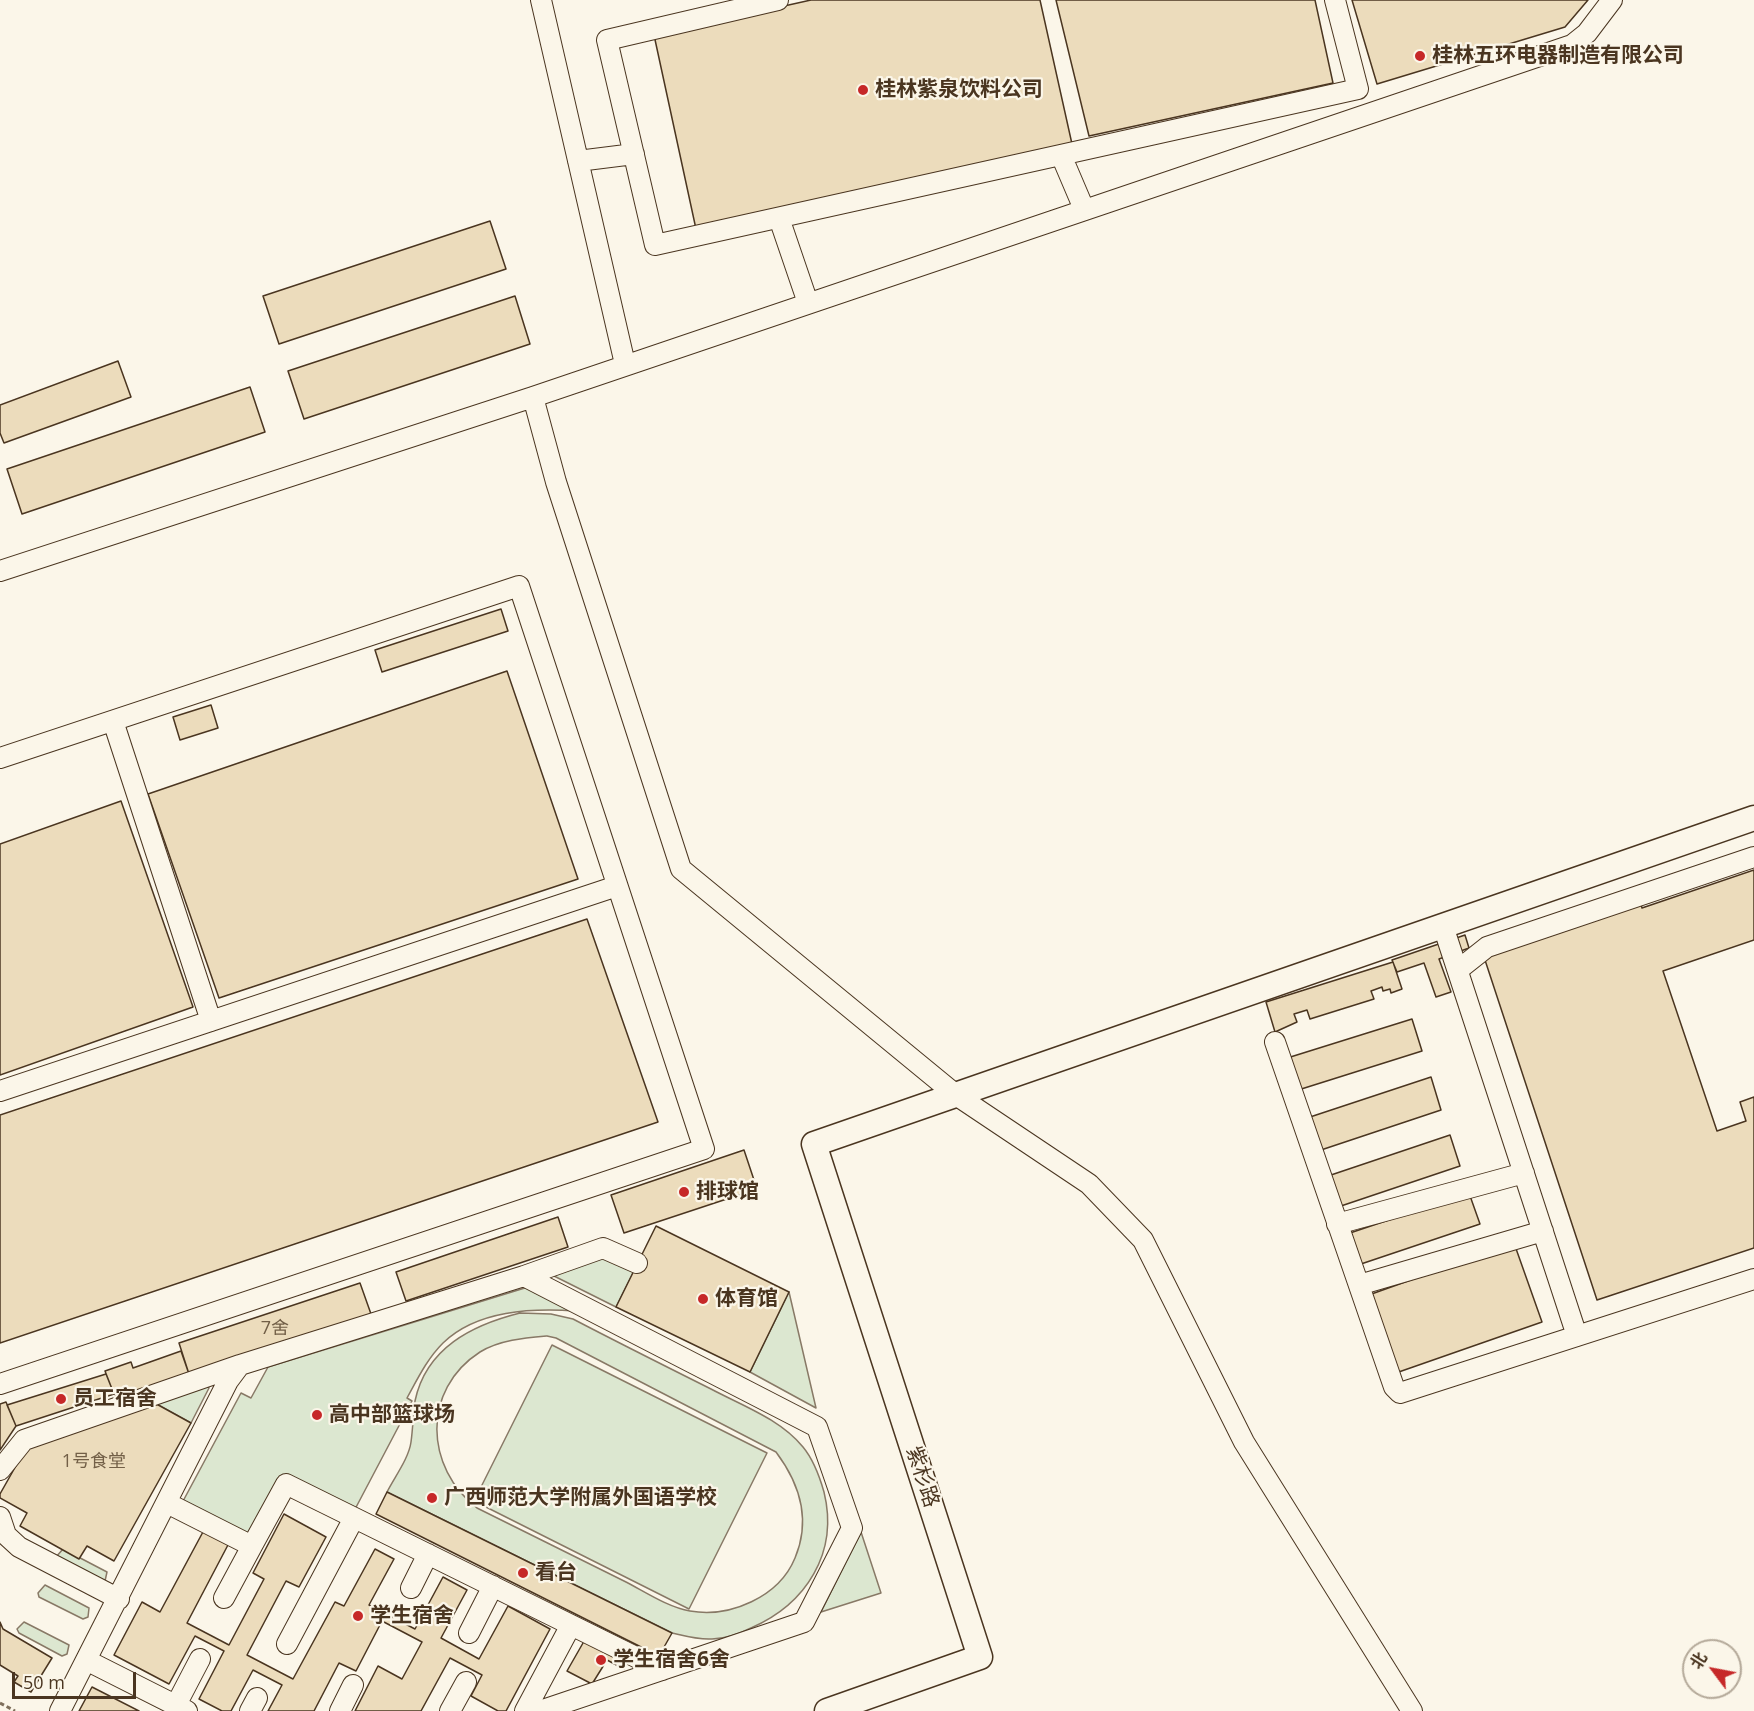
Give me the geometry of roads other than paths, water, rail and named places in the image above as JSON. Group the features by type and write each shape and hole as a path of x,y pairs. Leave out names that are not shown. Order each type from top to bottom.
{"main road":[{"path":"956,1095 1754,818"},
{"name":"紫杉路","path":"827,1711 980,1657 814,1144 956,1095"}],"street":[{"path":"541,0 625,364"},
{"path":"778,0 607,40 655,246 1358,89 1335,0"},
{"path":"0,571 533,397 1572,45 1587,33 1612,0"},
{"path":"578,161 634,154"},
{"path":"1061,155 1084,209"},
{"path":"780,218 808,303"},
{"path":"533,397 556,482 681,868 956,1095 1089,1184 1143,1240 1244,1442 1412,1711"},
{"path":"0,758 519,586 704,1149 0,1384"},
{"path":"113,721 211,1021"},
{"path":"1458,970 1486,947 1754,856"},
{"path":"0,1091 617,886"},
{"path":"1443,926 1577,1336"},
{"path":"1275,1042 1394,1388 1400,1394 1754,1279"},
{"path":"1337,1224 1524,1173"},
{"path":"1359,1285 1543,1231"},
{"path":"0,1470 24,1440 240,1365 524,1276 603,1248 637,1263"},
{"path":"524,1276 817,1427 852,1528 804,1622 540,1711"},
{"path":"60,1711 228,1382 240,1365"},
{"path":"224,1598 286,1484 662,1670"},
{"path":"167,1503 252,1546"},
{"path":"0,1517 6,1535 19,1547 119,1599"},
{"path":"287,1644 354,1518"},
{"path":"411,1588 428,1554"},
{"path":"469,1633 493,1586"},
{"path":"525,1711 571,1625"},
{"path":"86,1660 182,1708 200,1659"},
{"path":"450,1711 466,1682"},
{"path":"340,1711 353,1685"}],"place":[{"name":"桂林五环电器制造有限公司","path":"1420,56"},
{"name":"桂林紫泉饮料公司","path":"863,90"},
{"name":"排球馆","path":"684,1192"},
{"name":"体育馆","path":"703,1299"},
{"name":"员工宿舍","path":"61,1399"},
{"name":"高中部篮球场","path":"317,1415"},
{"name":"广西师范大学附属外国语学校","path":"432,1498"},
{"name":"看台","path":"523,1573"},
{"name":"学生宿舍","path":"358,1616"},
{"name":"学生宿舍6舍","path":"601,1660"}]}
